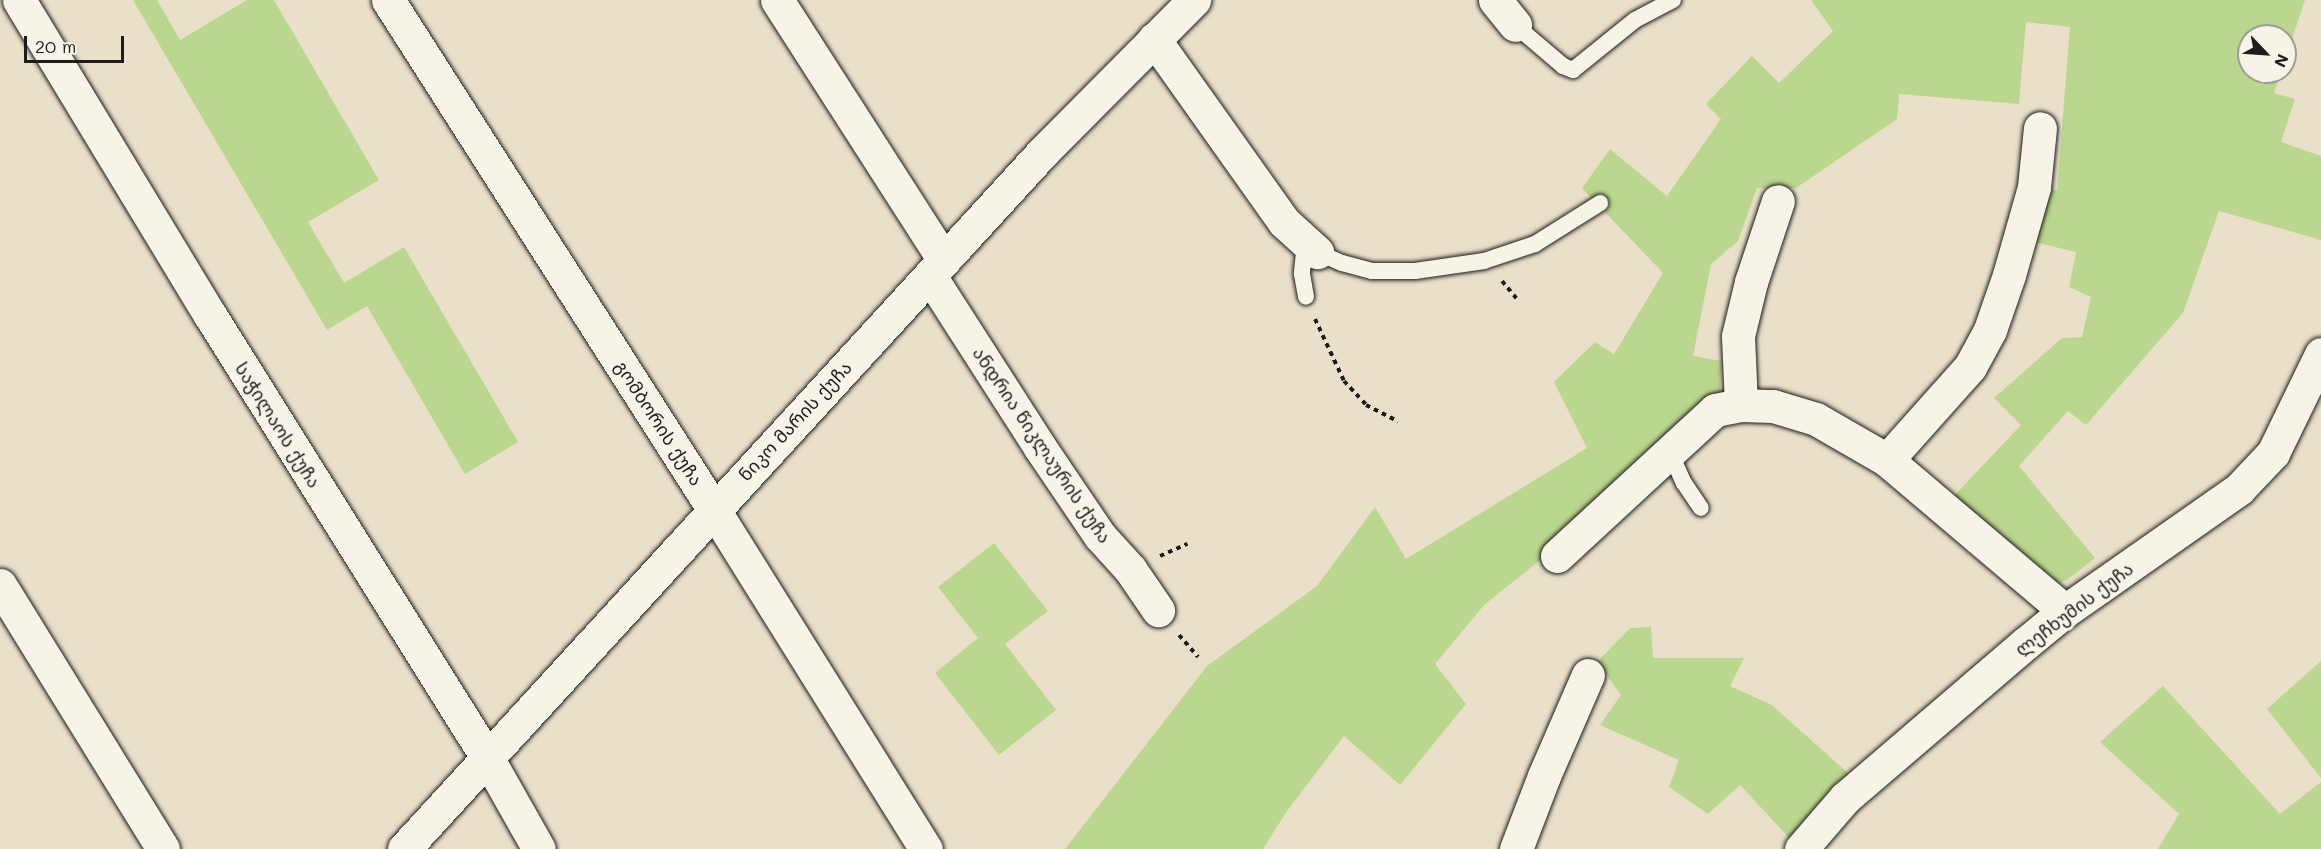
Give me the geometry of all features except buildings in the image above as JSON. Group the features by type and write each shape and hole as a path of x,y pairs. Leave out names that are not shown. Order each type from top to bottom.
{"street":[{"name":"საჭილაოს ქუჩა","path":"19,0 210,315 488,759 539,849"},
{"name":"გომბორის ქუჩა","path":"388,0 714,510 926,849"},
{"name":"ანდრია წიკლაურის ქუჩა","path":"777,0 937,268 1039,446 1100,536 1130,569 1158,610"},
{"name":"ნიკო მარის ქუჩა","path":"404,849 1169,15"},
{"path":"1169,15 1284,222 1311,247"},
{"path":"1887,460 1970,368 1990,330 2010,275 2034,187 2040,128"},
{"path":"1741,405 1738,336 1751,282 1778,201"},
{"name":"ლეჩხუმის ქუჩა","path":"1801,849 1845,798 2065,611 2239,489 2273,453 2321,354"},
{"path":"1557,556 1715,410 1741,405 1773,406 1816,419 1887,460 2065,611"},
{"path":"0,585 163,849"},
{"path":"1516,849 1544,776 1588,675"}],"lane":[{"path":"1505,12 1563,66 1573,70 1635,20 1673,0"},
{"path":"1306,297 1302,274 1311,247 1342,263 1372,271 1415,271 1484,261 1535,244 1600,203"},
{"path":"1684,437 1674,461 1684,483 1701,508"}],"path":[{"path":"1306,297 1344,381 1366,405 1398,421"}],"green space":[{"path":"133,0 157,0 180,40 247,0 274,0 379,180 308,222 344,283 404,247 518,442 465,474 367,306 327,330"},
{"path":"1811,0 2305,0 2297,24 2237,24 2237,84 2277,84 2274,93 2295,99 2281,142 2321,156 2321,240 2219,211 2183,313 2086,425 2068,411 2019,466 2095,558 2067,580 2052,585 1950,500 2021,425 1994,398 2062,338 2082,337 2091,297 2069,287 2076,252 2030,241 2044,189 2057,190 2070,27 2026,22 2019,104 1899,94 1897,119 1796,188 1757,188 1738,241 1711,264 1693,356 1721,361 1720,399 1549,553 1484,605 1435,664 1466,704 1400,785 1344,736 1287,811 1263,849 1065,849 1207,666 1317,586 1375,507 1406,559 1587,448 1554,382 1595,342 1614,354 1663,273 1582,188 1610,149 1667,196 1721,119 1706,104 1752,56 1779,83 1833,31"},
{"path":"994,543 1048,611 1005,644 1056,710 999,755 935,673 978,638 938,587"},
{"path":"1651,627 1653,658 1744,658 1730,686 1772,705 1849,774 1793,842 1740,785 1708,814 1669,787 1679,760 1600,725 1621,695 1597,662 1630,628"},
{"path":"2321,661 2321,778 2267,709"},
{"path":"2163,686 2280,814 2321,782 2321,849 2158,849 2179,814 2100,742"}]}
